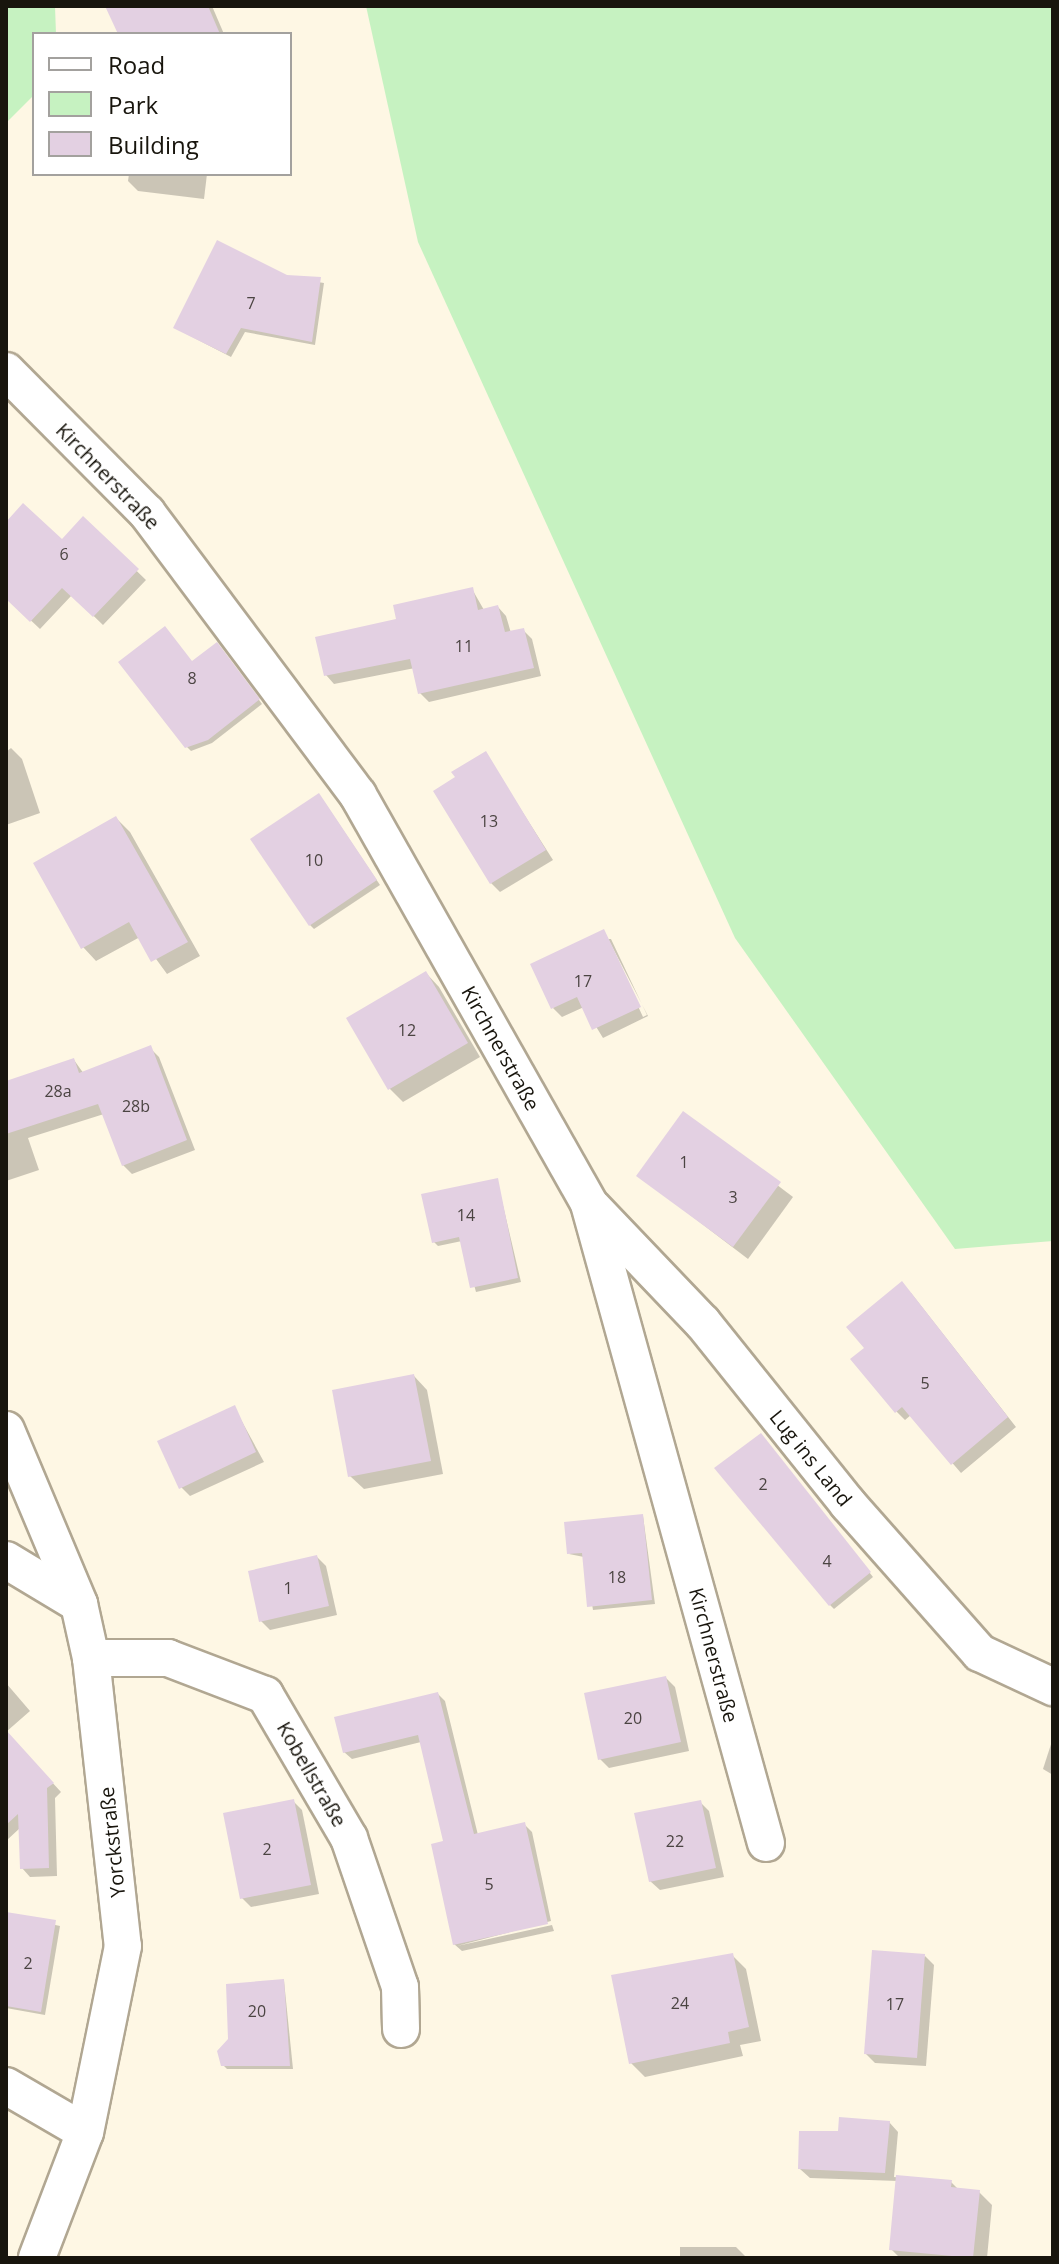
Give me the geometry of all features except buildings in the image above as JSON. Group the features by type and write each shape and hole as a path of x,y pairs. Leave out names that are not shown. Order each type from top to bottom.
{"street":[{"name":"Kirchnerstraße","path":"6,371 147,513 358,795 589,1204 766,1843"},
{"name":"Lug ins Land","path":"589,1204 703,1323 848,1504 980,1653 1053,1687"},
{"name":"Yorckstraße","path":"6,1430 79,1604 91,1658 123,1946 85,2132 37,2258"},
{"path":"6,1560 79,1604"},
{"name":"Kobellstraße","path":"91,1658 168,1658 265,1695 349,1838 400,1987 401,2029"},
{"path":"6,2086 85,2132"}],"green space":[{"path":"6,6 55,6 56,32 32,32 32,97 6,123"},
{"path":"366,6 1053,6 1053,1241 955,1249 735,938 418,242"}]}
